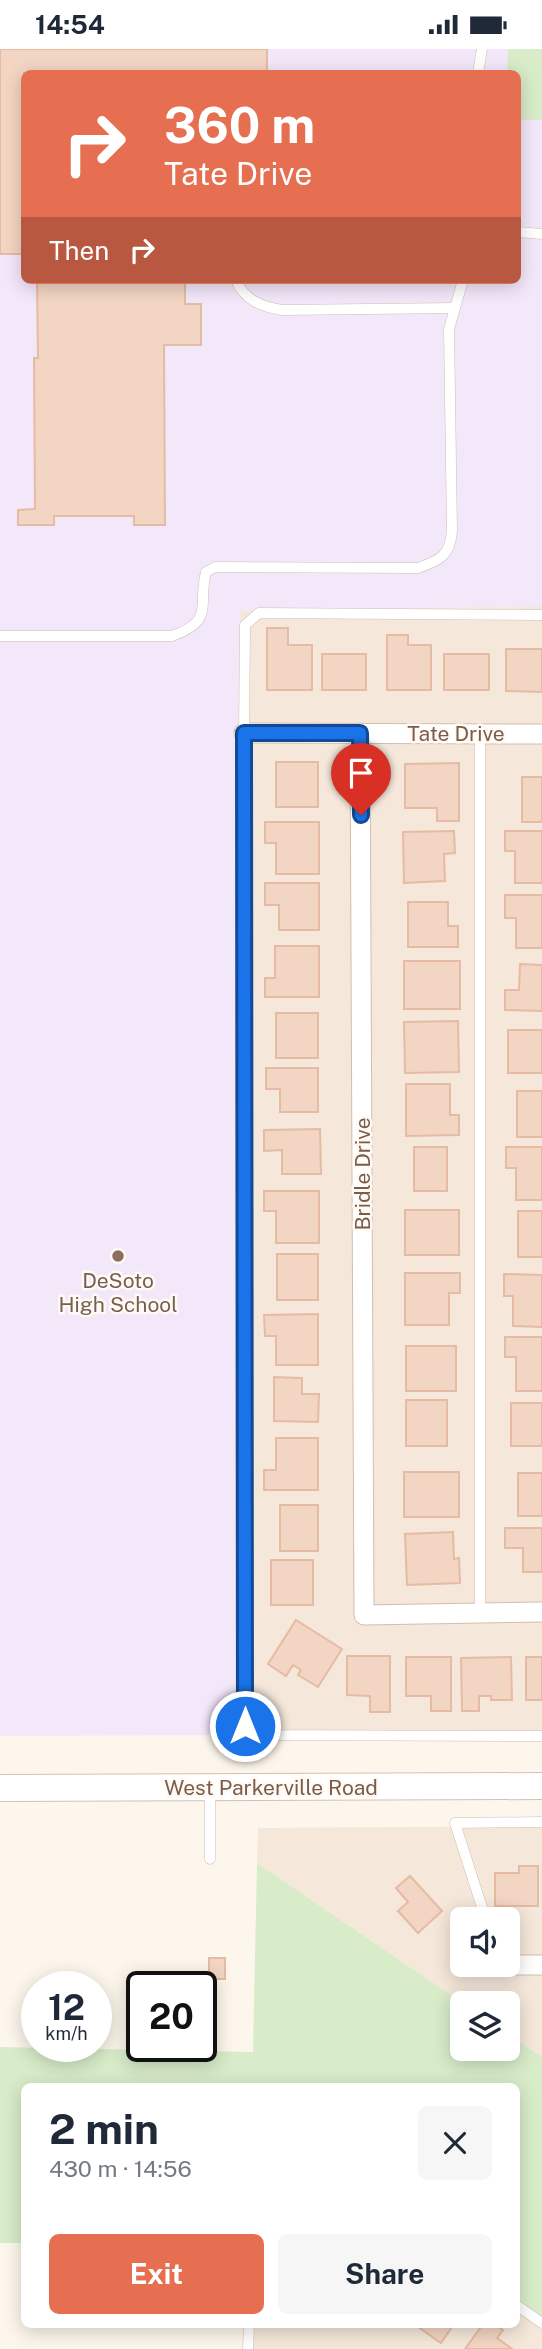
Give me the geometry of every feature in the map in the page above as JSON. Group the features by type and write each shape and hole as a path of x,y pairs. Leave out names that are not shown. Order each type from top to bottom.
{"main road":[{"name":"West Parkerville Road","path":"0,1789 542,1786"}],"street":[{"name":"Tate Drive","path":"244,733 542,734"},
{"name":"Bridle Drive","path":"360,733 364,1615 480,1613"},
{"path":"480,1613 542,1612"},
{"path":"520,1965 542,1965"}],"lane":[{"path":"478,70 482,49"},
{"path":"521,232 542,234"},
{"path":"239,284 250,299 265,307 282,310 455,307"},
{"path":"0,636 172,636 189,630 199,620 204,608 206,572 215,567 418,568 437,561 447,553 453,531 448,355 449,329 462,284"},
{"path":"542,614 259,613 245,625 244,733 245,1726 256,1735 542,1736"},
{"path":"480,733 480,1613"},
{"path":"210,1788 210,1859"},
{"path":"482,1907 454,1823 542,1822"},
{"path":"520,2308 542,2323"},
{"path":"248,2328 248,2349"}],"shaded area":[{"name":"DeSoto High School","path":"0,49 542,49 542,606 240,611 236,1735 0,1736"},
{"path":"542,606 542,1736 236,1735 240,611"},
{"path":"542,1826 542,2057 520,2042 520,1991 450,1991 450,1994 257,1863 258,1828"},
{"path":"520,2301 542,2316 542,2349 249,2349 249,2328 520,2328"}],"green space":[{"path":"508,49 542,49 542,120 521,120 521,70 507,70"},
{"path":"257,1863 450,1994 450,2061 520,2061 520,2042 542,2057 542,2316 520,2301 520,2083 21,2083 21,2243 0,2243 0,2047 21,2047 21,2062 112,2062 112,2049 126,2049 126,2062 217,2062 217,2051 253,2052"}],"building":[{"path":"0,49 267,49 267,70 21,70 21,254 0,254"},
{"path":"37,284 185,284 185,304 201,304 201,345 164,345 165,525 134,525 134,516 54,516 54,525 18,525 18,510 35,509 34,358 38,358"},
{"path":"267,628 288,628 288,645 312,645 312,690 267,690"},
{"path":"387,635 408,635 408,645 431,645 431,690 387,690"},
{"path":"506,649 542,649 542,692 506,691"},
{"path":"322,654 366,654 366,690 322,690"},
{"path":"444,654 489,654 489,690 444,690"},
{"path":"276,762 318,762 318,807 276,807"},
{"path":"459,763 459,821 437,821 437,808 405,808 405,764"},
{"path":"522,777 542,777 542,822 522,822"},
{"path":"265,822 319,822 319,874 276,874 276,843 265,843"},
{"path":"454,831 455,853 444,854 445,881 404,883 403,832"},
{"path":"505,831 542,831 542,883 515,883 515,851 505,851"},
{"path":"265,883 319,883 319,930 279,930 279,905 265,905"},
{"path":"505,895 542,895 542,948 516,948 516,918 505,918"},
{"path":"408,902 448,902 448,926 458,926 458,947 408,947"},
{"path":"275,946 319,946 319,997 265,997 265,978 275,978"},
{"path":"404,961 460,961 460,1009 404,1009"},
{"path":"520,964 542,965 542,1011 505,1010 505,990 519,990"},
{"path":"276,1013 318,1013 318,1058 276,1058"},
{"path":"458,1021 459,1072 405,1073 404,1022"},
{"path":"508,1030 542,1030 542,1073 508,1073"},
{"path":"266,1068 318,1068 318,1112 280,1112 280,1089 266,1089"},
{"path":"406,1084 450,1084 450,1115 459,1115 459,1135 406,1136"},
{"path":"517,1091 542,1091 542,1137 517,1137"},
{"path":"320,1129 321,1174 282,1174 282,1150 264,1151 264,1130"},
{"path":"414,1147 447,1147 447,1191 414,1191"},
{"path":"506,1147 542,1147 542,1200 516,1200 516,1168 506,1168"},
{"path":"264,1191 319,1191 319,1243 276,1243 276,1211 264,1211"},
{"path":"405,1210 459,1210 459,1255 405,1255"},
{"path":"518,1211 542,1211 542,1257 518,1257"},
{"path":"277,1254 318,1254 318,1300 277,1300"},
{"path":"405,1273 460,1273 460,1293 449,1293 449,1325 405,1325"},
{"path":"504,1274 542,1275 542,1327 513,1326 513,1296 504,1296"},
{"path":"318,1314 318,1365 276,1365 276,1336 265,1336 264,1315"},
{"path":"505,1337 542,1337 542,1391 516,1391 516,1357 505,1357"},
{"path":"406,1346 456,1346 456,1391 406,1391"},
{"path":"274,1377 302,1378 302,1394 319,1394 318,1422 274,1421"},
{"path":"406,1400 447,1400 447,1446 406,1446"},
{"path":"511,1403 542,1403 542,1446 511,1446"},
{"path":"276,1438 318,1438 318,1490 264,1490 264,1470 276,1470"},
{"path":"404,1472 459,1472 459,1517 404,1517"},
{"path":"518,1473 542,1473 542,1516 518,1516"},
{"path":"280,1505 318,1505 318,1551 280,1551"},
{"path":"505,1528 542,1528 542,1572 523,1572 523,1548 505,1548"},
{"path":"453,1532 454,1559 459,1558 460,1583 407,1585 405,1534"},
{"path":"271,1560 313,1560 313,1605 271,1605"},
{"path":"296,1620 342,1649 318,1687 298,1675 301,1670 293,1665 286,1676 268,1664"},
{"path":"347,1656 390,1656 390,1712 370,1712 370,1696 347,1695"},
{"path":"406,1657 451,1657 451,1711 431,1711 431,1696 406,1696"},
{"path":"511,1657 512,1700 491,1700 491,1696 479,1696 479,1711 462,1711 461,1658"},
{"path":"526,1657 542,1657 542,1700 526,1700"},
{"path":"519,1866 538,1866 538,1906 495,1906 495,1873 519,1873"},
{"path":"410,1876 442,1911 418,1933 398,1911 408,1902 396,1888"},
{"path":"209,1958 225,1958 225,1979 217,1979 217,1971 209,1971"},
{"path":"420,2328 451,2328 441,2343"},
{"path":"480,2328 500,2328 503,2330 497,2338 512,2349 465,2349"}],"place":[{"name":"DeSoto High School","path":"118,1256"}],"route":[{"path":"245,1726 244,733 360,733 361,815"}]}
